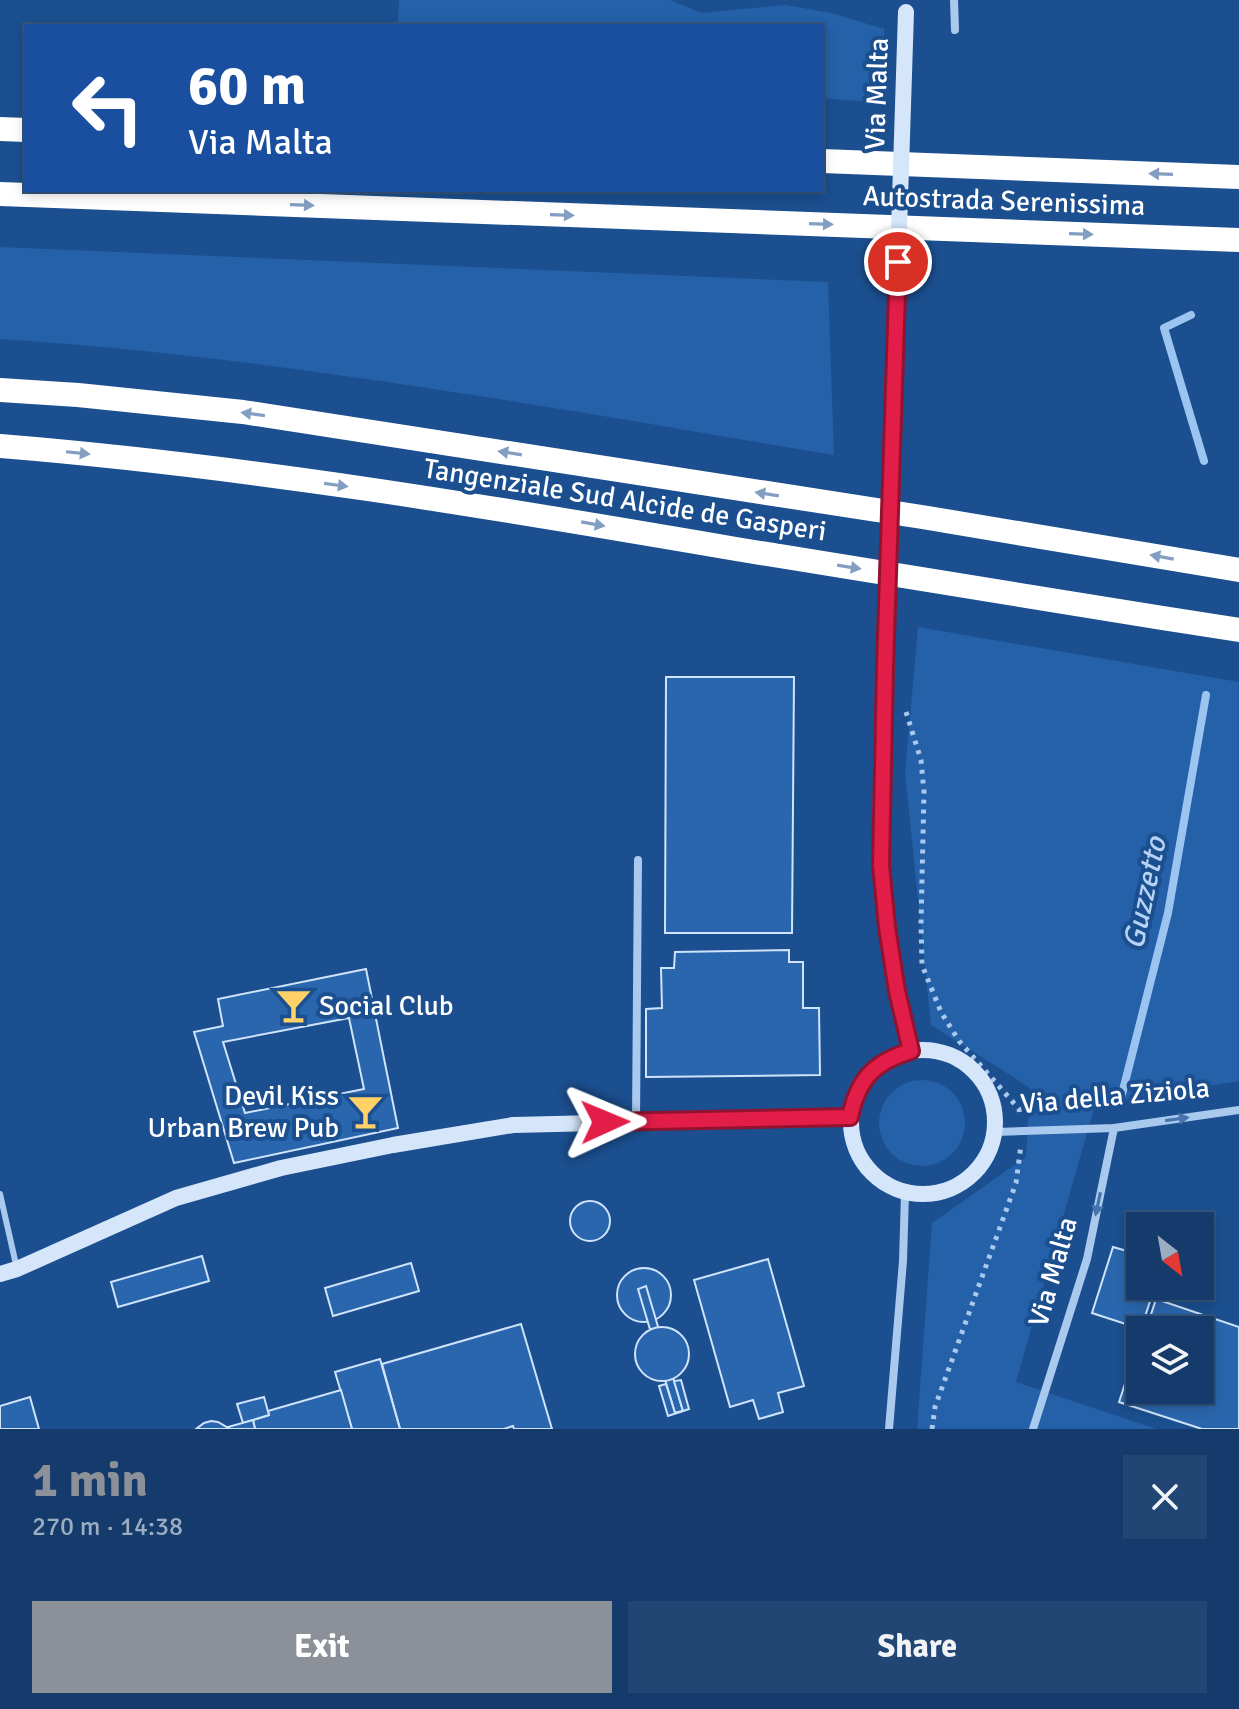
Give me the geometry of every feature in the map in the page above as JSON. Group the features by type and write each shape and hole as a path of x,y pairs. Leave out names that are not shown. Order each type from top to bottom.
{"highway":[{"path":"0,129 24,130"},
{"name":"Autostrada Serenissima","path":"824,161 1239,177"},
{"name":"Autostrada Serenissima","path":"0,194 1239,240"},
{"name":"Tangenziale Sud Alcide de Gasperi","path":"0,390 243,412 953,522 1239,570"},
{"name":"Tangenziale Sud Alcide de Gasperi","path":"0,446 242,471 466,503 1239,630"}],"street":[{"path":"954,0 955,30"},
{"name":"Via Malta","path":"906,6 881,865 897,991 911,1051"},
{"path":"636,1121 638,860"},
{"path":"911,1051 938,1051 963,1061 983,1081 994,1105 995,1132 989,1152 978,1169 963,1183 925,1195 905,1193 886,1185 870,1172 858,1156 850,1117 854,1098 863,1081 892,1056 911,1051"},
{"name":"Via della Ziziola","path":"995,1132 1114,1128 1239,1110"},
{"path":"0,1274 176,1198 281,1168 393,1145 513,1125 850,1117"},
{"name":"Via Malta","path":"1033,1429 1087,1259 1114,1128"},
{"path":"889,1429 903,1261 905,1193"}],"lane":[{"path":"0,1194 17,1269"}],"path":[{"path":"904,709 921,760 924,792 922,965 941,1012 959,1041 1019,1109 1022,1131 1016,1183 935,1407 932,1429"}],"shaded area":[{"path":"399,0 670,0 701,13 785,5 832,13 884,29 884,103 824,98 824,24 398,24"},
{"path":"0,247 828,282 834,455 314,371 105,347 0,339"},
{"path":"918,627 1239,682 1239,1081 1095,1105 1016,1382 1156,1429 917,1429 932,1223 1026,1157 1030,1088 931,1025 905,773"},
{"path":"922,1080 946,1087 958,1099 965,1123 958,1147 946,1159 922,1166 898,1159 886,1147 879,1123 886,1099 898,1087"}],"building":[{"path":"666,677 794,677 792,933 665,933"},
{"path":"789,950 789,962 803,962 803,1008 819,1008 820,1075 646,1077 646,1009 662,1008 661,968 674,968 675,952"},
{"path":"366,969 398,1128 234,1163 194,1032 223,1026 218,999","holes":["349,1018 364,1089 245,1113 223,1042"]},
{"path":"590,1201 604,1207 610,1221 604,1235 590,1241 576,1235 570,1221 576,1207"},
{"path":"1113,1247 1126,1251 1126,1300 1150,1300 1145,1316 1126,1316 1126,1324 1092,1313"},
{"path":"202,1256 209,1281 118,1307 111,1282"},
{"path":"768,1259 804,1386 778,1393 783,1412 759,1419 753,1400 730,1407 694,1280"},
{"path":"411,1263 419,1291 333,1316 325,1288"},
{"path":"644,1268 663,1276 671,1295 663,1314 644,1322 625,1314 617,1295 625,1276"},
{"path":"646,1286 683,1411 675,1413 638,1289"},
{"path":"1156,1300 1159,1300 1206,1316 1151,1316"},
{"path":"1214,1319 1239,1327 1239,1429 1202,1429 1119,1402 1126,1381 1126,1404 1214,1404"},
{"path":"521,1324 552,1429 514,1429 513,1426 504,1429 400,1429 382,1364"},
{"path":"662,1327 681,1335 689,1354 681,1373 662,1381 643,1373 635,1354 643,1335"},
{"path":"380,1359 400,1429 352,1429 335,1372"},
{"path":"681,1380 689,1409 683,1411 674,1381"},
{"path":"666,1384 675,1413 683,1411 668,1416 659,1386"},
{"path":"341,1390 352,1429 255,1429 253,1420 269,1415 268,1411"},
{"path":"30,1397 39,1429 0,1429 0,1406"},
{"path":"264,1397 269,1415 243,1423 237,1404"},
{"path":"253,1420 255,1429 228,1427"},
{"path":"211,1421 218,1422 230,1429 196,1429"}],"waterway":[{"name":"Guzzetto","path":"1191,315 1164,328 1204,461"},
{"name":"Guzzetto","path":"1121,1098 1168,913 1206,695"}],"place":[{"name":"Social Club","path":"293,1006"},
{"name":"Devil Kiss Urban Brew Pub","path":"365,1112"}],"route":[{"path":"605,1122 850,1117 854,1098 863,1081 892,1056 911,1051 897,991 881,865 898,262"}]}
